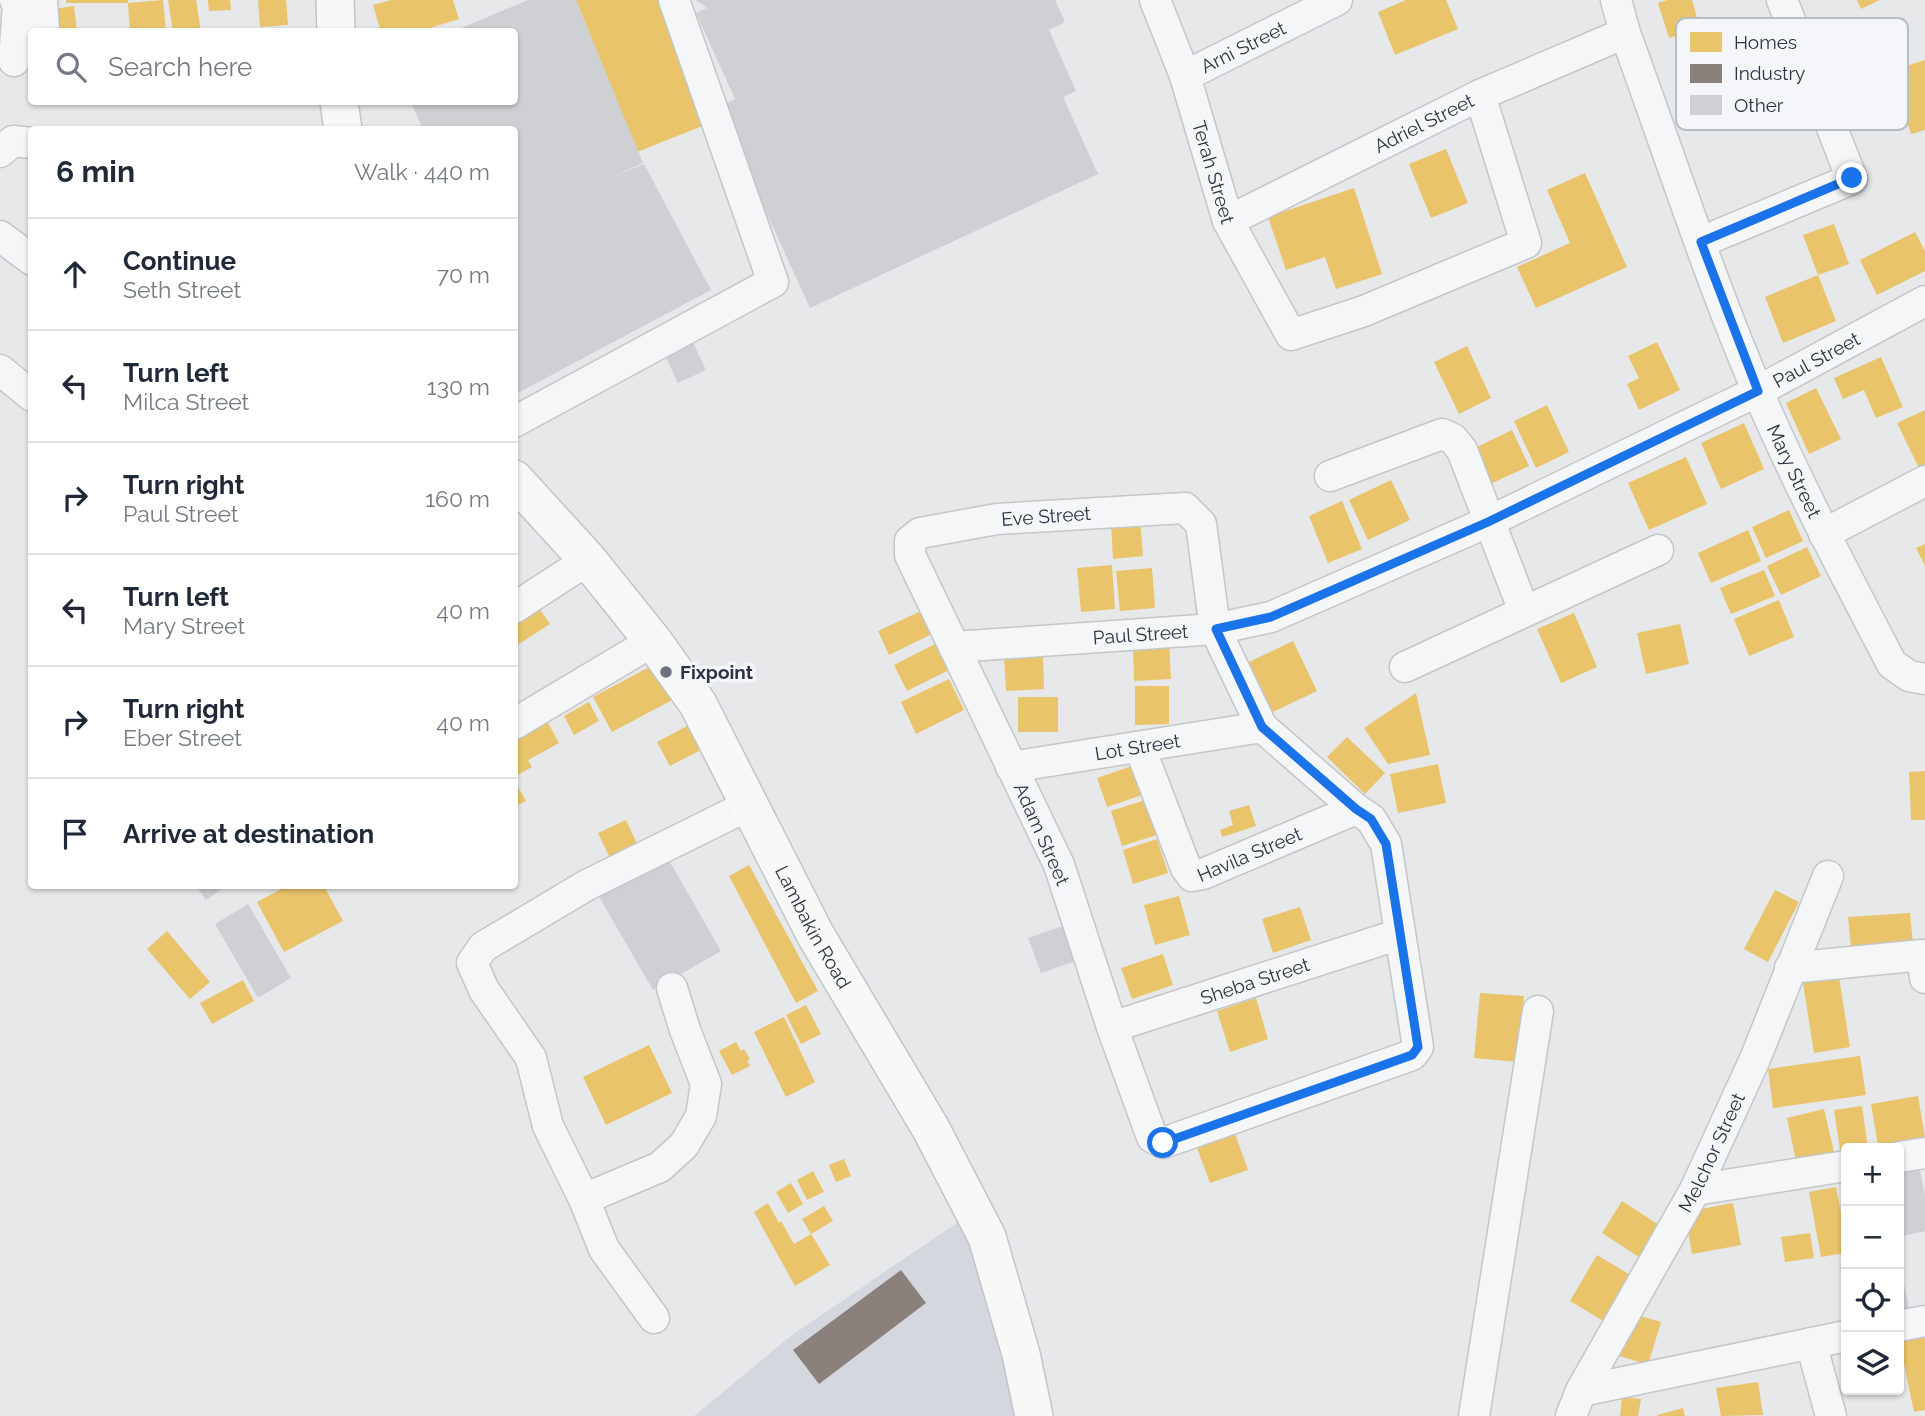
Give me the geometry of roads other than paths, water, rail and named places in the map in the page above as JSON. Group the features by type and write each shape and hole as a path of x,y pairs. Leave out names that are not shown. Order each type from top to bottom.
{"main road":[{"path":"335,0 335,28"},
{"path":"339,105 342,126"},
{"name":"Lambakin Road","path":"518,483 588,560 653,640 698,704 815,934 931,1129 987,1237 1021,1354 1034,1416"}],"street":[{"path":"15,0 18,4 15,60"},
{"path":"42,0 44,28"},
{"path":"518,420 773,282 674,0"},
{"name":"Terah Street","path":"1155,0 1185,76 1227,221 1291,335 1364,311 1526,243 1480,95"},
{"name":"Arni Street","path":"1185,76 1303,7 1338,0"},
{"name":"Mary Street","path":"1616,0 1625,33 1758,391 1824,534 1892,664 1909,676 1925,679"},
{"path":"1782,0 1789,18"},
{"name":"Adriel Street","path":"1227,221 1480,95 1625,33"},
{"path":"1701,242 1852,178 1833,130"},
{"path":"0,152 13,141 28,143"},
{"path":"0,236 28,257"},
{"name":"Paul Street","path":"954,647 1216,629 1271,617 1488,522 1758,391 1925,301"},
{"path":"0,370 28,393"},
{"path":"1330,476 1442,434 1453,439 1462,450 1524,611"},
{"path":"1824,534 1925,481"},
{"name":"Eve Street","path":"910,541 920,533 997,519 1185,508 1201,524 1216,629"},
{"name":"Adam Street","path":"910,541 911,555 1059,865 1112,1027 1152,1137 1163,1143 1412,1055 1418,1047 1400,934"},
{"path":"1405,667 1658,550"},
{"path":"518,605 588,560"},
{"path":"1216,629 1262,727 1371,819 1386,844 1400,934"},
{"path":"518,722 653,640"},
{"name":"Lot Street","path":"1011,767 1262,727"},
{"name":"Havila Street","path":"1140,748 1186,868 1192,876 1203,874 1356,809"},
{"path":"654,1318 604,1250 584,1199 548,1126 531,1058 484,990 472,963 483,947 587,885 750,805"},
{"name":"Melchor Street","path":"1576,1403 1695,1190 1755,1059 1828,876"},
{"name":"Sheba Street","path":"1112,1027 1400,934"},
{"path":"1790,968 1922,955 1925,978"},
{"path":"584,1199 660,1167 684,1145 701,1116 706,1084 672,988"},
{"path":"1474,1416 1538,1011"},
{"path":"1904,1156 1925,1153"},
{"path":"1695,1190 1841,1167"},
{"path":"1904,1325 1925,1321"},
{"path":"1576,1403 1841,1337"},
{"path":"1811,1343 1831,1416"}],"place":[{"name":"Fixpoint","path":"666,672"}]}
